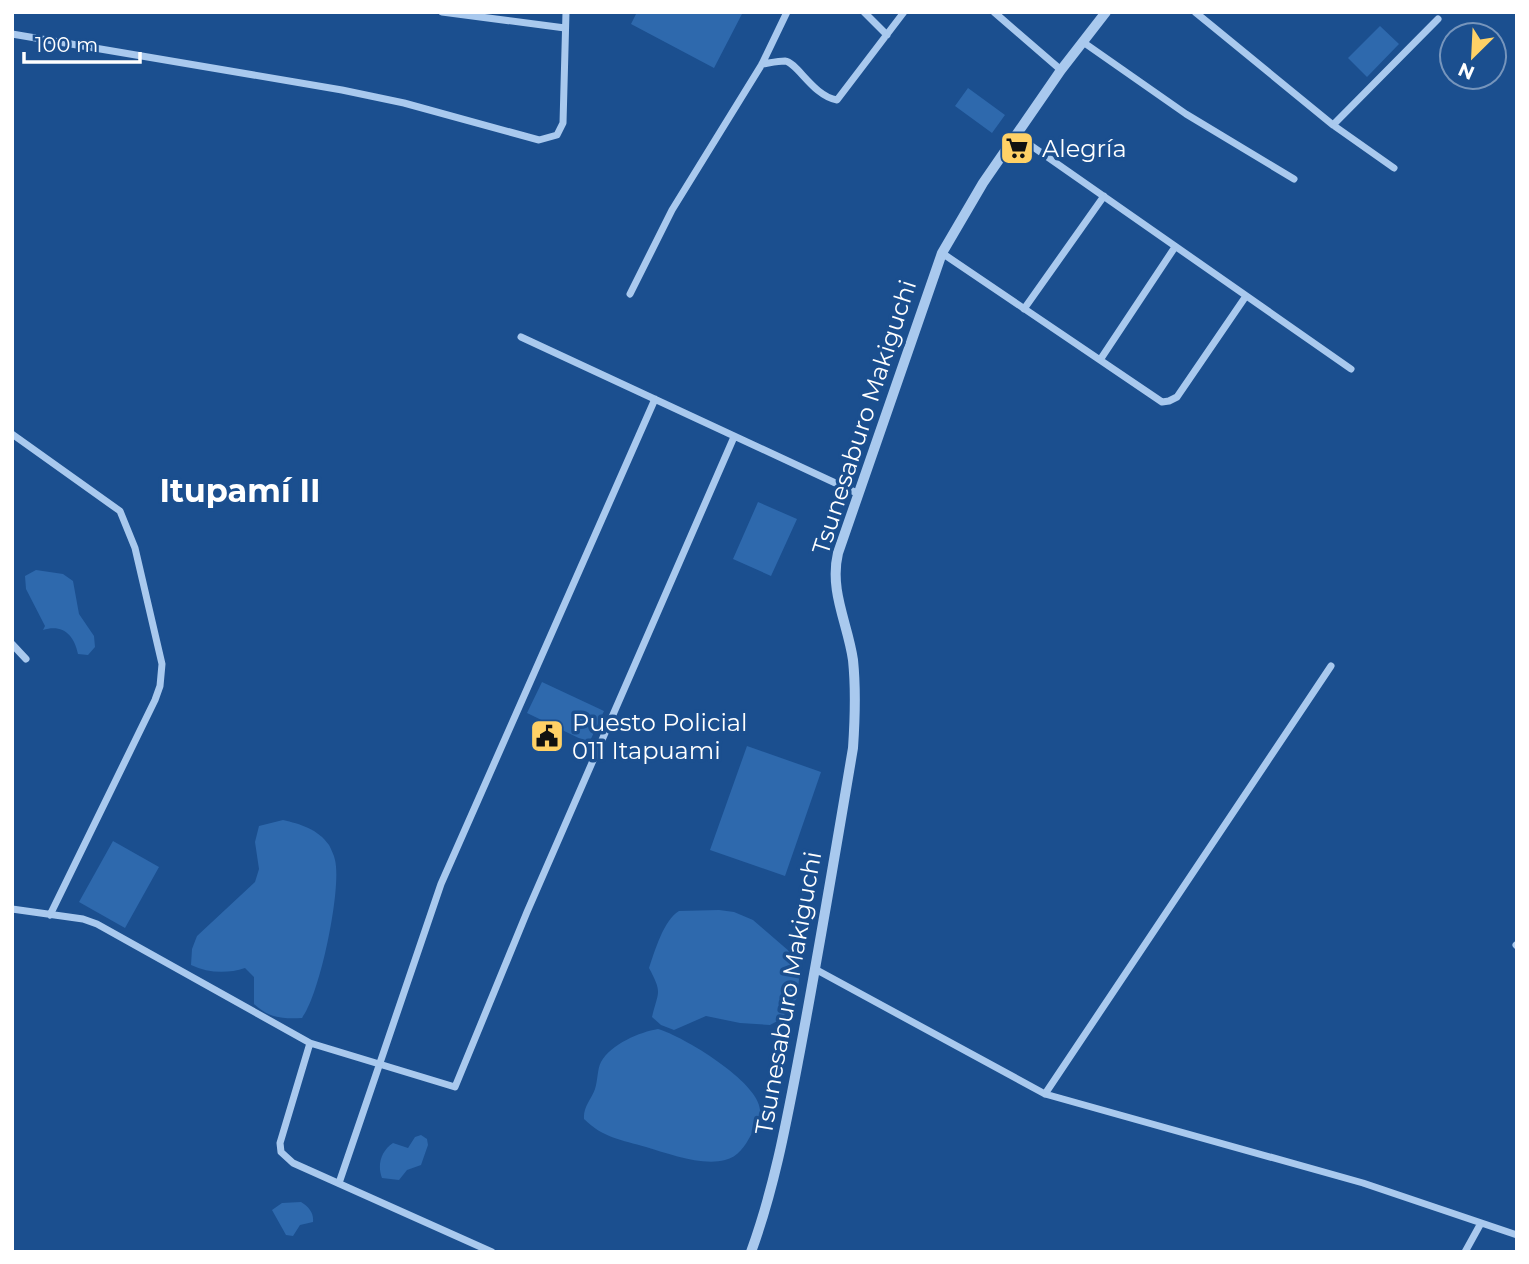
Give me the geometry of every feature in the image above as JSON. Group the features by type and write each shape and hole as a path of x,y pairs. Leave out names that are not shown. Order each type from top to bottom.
{"street":[{"path":"442,12 565,28"},
{"path":"12,34 404,103 539,140 557,135 563,123 566,12"},
{"path":"630,294 672,210 762,64 787,12"},
{"path":"864,12 887,35"},
{"path":"762,64 785,61 791,63 813,87 837,100 904,12"},
{"path":"994,12 1061,70"},
{"name":"Tsunesaburo Makiguchi","path":"751,1252 767,1208 777,1165 816,969 853,748 853,660 839,605 835,572 838,553 942,253 962,216 1016,135 1106,12"},
{"path":"1195,12 1333,125 1394,168"},
{"path":"1333,125 1438,19"},
{"path":"1083,42 1186,114 1294,179"},
{"path":"1016,135 1351,369"},
{"path":"1024,309 1104,196"},
{"path":"1100,360 1175,247"},
{"path":"942,253 1157,399 1169,401 1177,397 1246,296"},
{"path":"521,337 859,494"},
{"path":"339,1183 441,884 654,398"},
{"path":"12,434 120,511 135,548 162,664 160,687 155,700 50,915"},
{"path":"12,909 83,919 310,1043 455,1087 512,947 734,437"},
{"path":"12,644 26,659"},
{"path":"1045,1094 1331,666"},
{"path":"816,969 1045,1094 1363,1183 1516,1235"},
{"path":"310,1043 280,1143 281,1152 293,1163 492,1252"},
{"path":"1465,1252 1481,1223"}],"shaded area":[{"path":"637,12 743,12 714,68 631,24"},
{"path":"1380,26 1399,44 1367,77 1348,58"},
{"path":"968,88 1005,115 992,133 955,106"},
{"path":"758,502 797,519 771,576 733,559"},
{"path":"36,570 63,574 73,581 79,614 94,636 95,647 88,655 78,654 74,641 62,630 43,630 45,626 26,589 25,576"},
{"path":"542,682 604,711 589,743 527,713"},
{"path":"747,746 821,772 785,876 710,850"},
{"path":"283,820 302,825 320,835 329,845 335,860 335,893 328,941 316,988 302,1018 276,1017 254,1004 254,977 245,968 218,972 191,965 192,949 197,936 255,882 259,869 255,842 259,826"},
{"path":"113,841 159,867 125,928 79,902"},
{"path":"679,911 734,912 753,920 797,958 800,970 797,998 781,1019 770,1025 740,1023 706,1016 674,1030 661,1025 652,1017 658,992 649,968 664,929"},
{"path":"658,1029 701,1050 718,1062 734,1074 756,1099 760,1110 758,1123 744,1147 734,1156 725,1160 706,1161 675,1156 613,1138 584,1119 600,1065 606,1056 626,1040"},
{"path":"421,1135 427,1139 428,1145 421,1165 407,1170 399,1180 382,1178 381,1159 389,1146 393,1143 408,1148 415,1137"},
{"path":"301,1202 310,1210 313,1222 300,1225 293,1236 286,1235 272,1210 282,1203"}],"place":[{"name":"Alegría","path":"1017,148"},
{"name":"Puesto Policial 011 Itapuami","path":"547,736"}],"district":[{"name":"Itupamí II","path":"240,490"}]}
